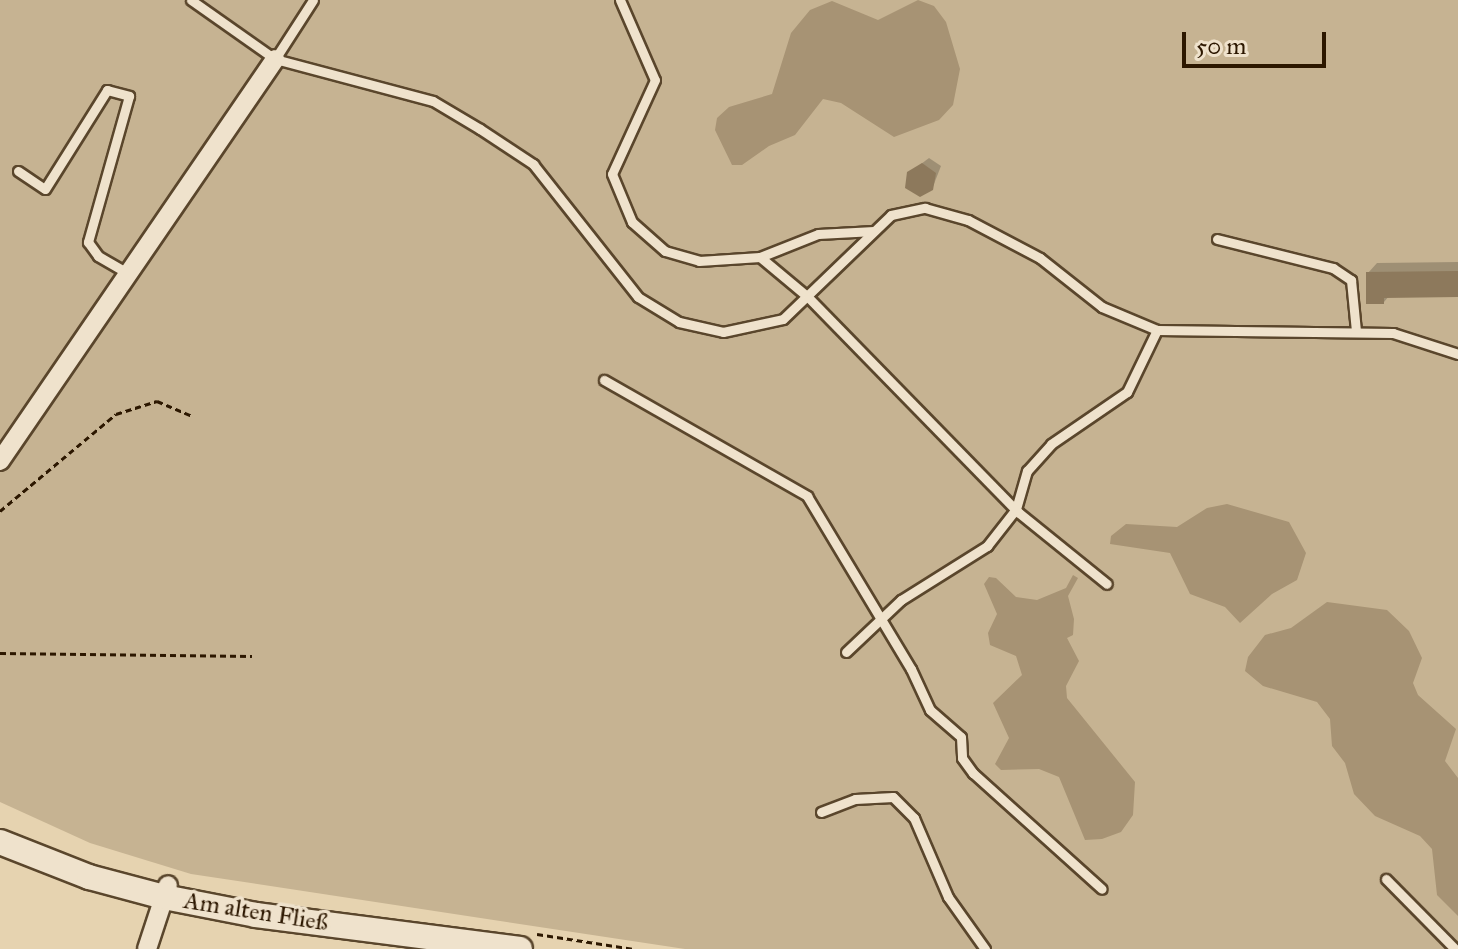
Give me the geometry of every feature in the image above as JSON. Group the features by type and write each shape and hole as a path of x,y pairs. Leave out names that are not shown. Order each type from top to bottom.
{"main road":[{"name":"Am alten Fließ","path":"0,842 89,877 166,891 256,915 520,949"}],"street":[{"path":"0,461 275,59"},
{"path":"147,949 166,891"}],"lane":[{"path":"191,0 275,59 419,97 480,129 533,164 638,297 679,322 723,332 783,319 891,215 925,208 968,220 1040,258 1102,307 1157,330 1393,333 1458,354"},
{"path":"275,59 313,0"},
{"path":"620,0 655,80 612,174 632,222 665,251 699,261 760,257 818,234 874,231"},
{"path":"18,171 45,189 107,90 129,96 88,242 98,256 129,274"},
{"path":"1217,239 1333,268 1351,280 1356,331"},
{"path":"760,257 808,297 1016,509 1107,584"},
{"path":"846,652 881,617 987,546 1016,509 1027,471 1051,444 1127,392 1157,330"},
{"path":"604,380 807,496 881,617 930,710 961,737 962,758 973,773 1102,889"},
{"path":"821,812 855,799 893,797 914,818 948,897 985,949"},
{"path":"1386,879 1455,949"}],"path":[{"path":"0,511 116,414 157,401 192,416"},
{"path":"0,653 252,656"}],"shaded area":[{"path":"0,0 1458,0 1458,949 685,949 191,874 90,843 0,802"},
{"path":"918,0 934,6 946,22 960,69 953,105 939,120 894,137 841,103 823,99 795,135 769,146 742,165 732,165 715,130 717,118 729,107 772,94 791,33 810,10 832,1 878,20"},
{"path":"1227,504 1289,522 1306,553 1297,580 1272,594 1240,623 1225,607 1190,594 1170,553 1110,544 1111,536 1126,524 1177,527 1207,508"},
{"path":"1073,575 1078,578 1068,596 1074,619 1073,635 1067,638 1079,661 1066,686 1067,698 1135,782 1133,815 1121,832 1102,839 1085,840 1059,777 1039,769 1001,770 995,764 1009,738 993,703 1022,675 1016,656 990,645 988,633 997,614 984,584 989,577 996,578 1016,597 1037,600 1066,588"},
{"path":"1327,602 1387,610 1409,631 1422,658 1413,683 1418,695 1456,729 1445,761 1458,778 1458,916 1437,895 1432,849 1420,836 1375,816 1354,794 1345,763 1332,746 1330,719 1317,702 1263,686 1245,671 1248,657 1265,635 1291,628"}],"building":[{"path":"922,163 936,173 933,190 920,197 905,188 907,172"},
{"path":"1458,271 1458,297 1384,298 1384,304 1366,304 1366,272"}]}
